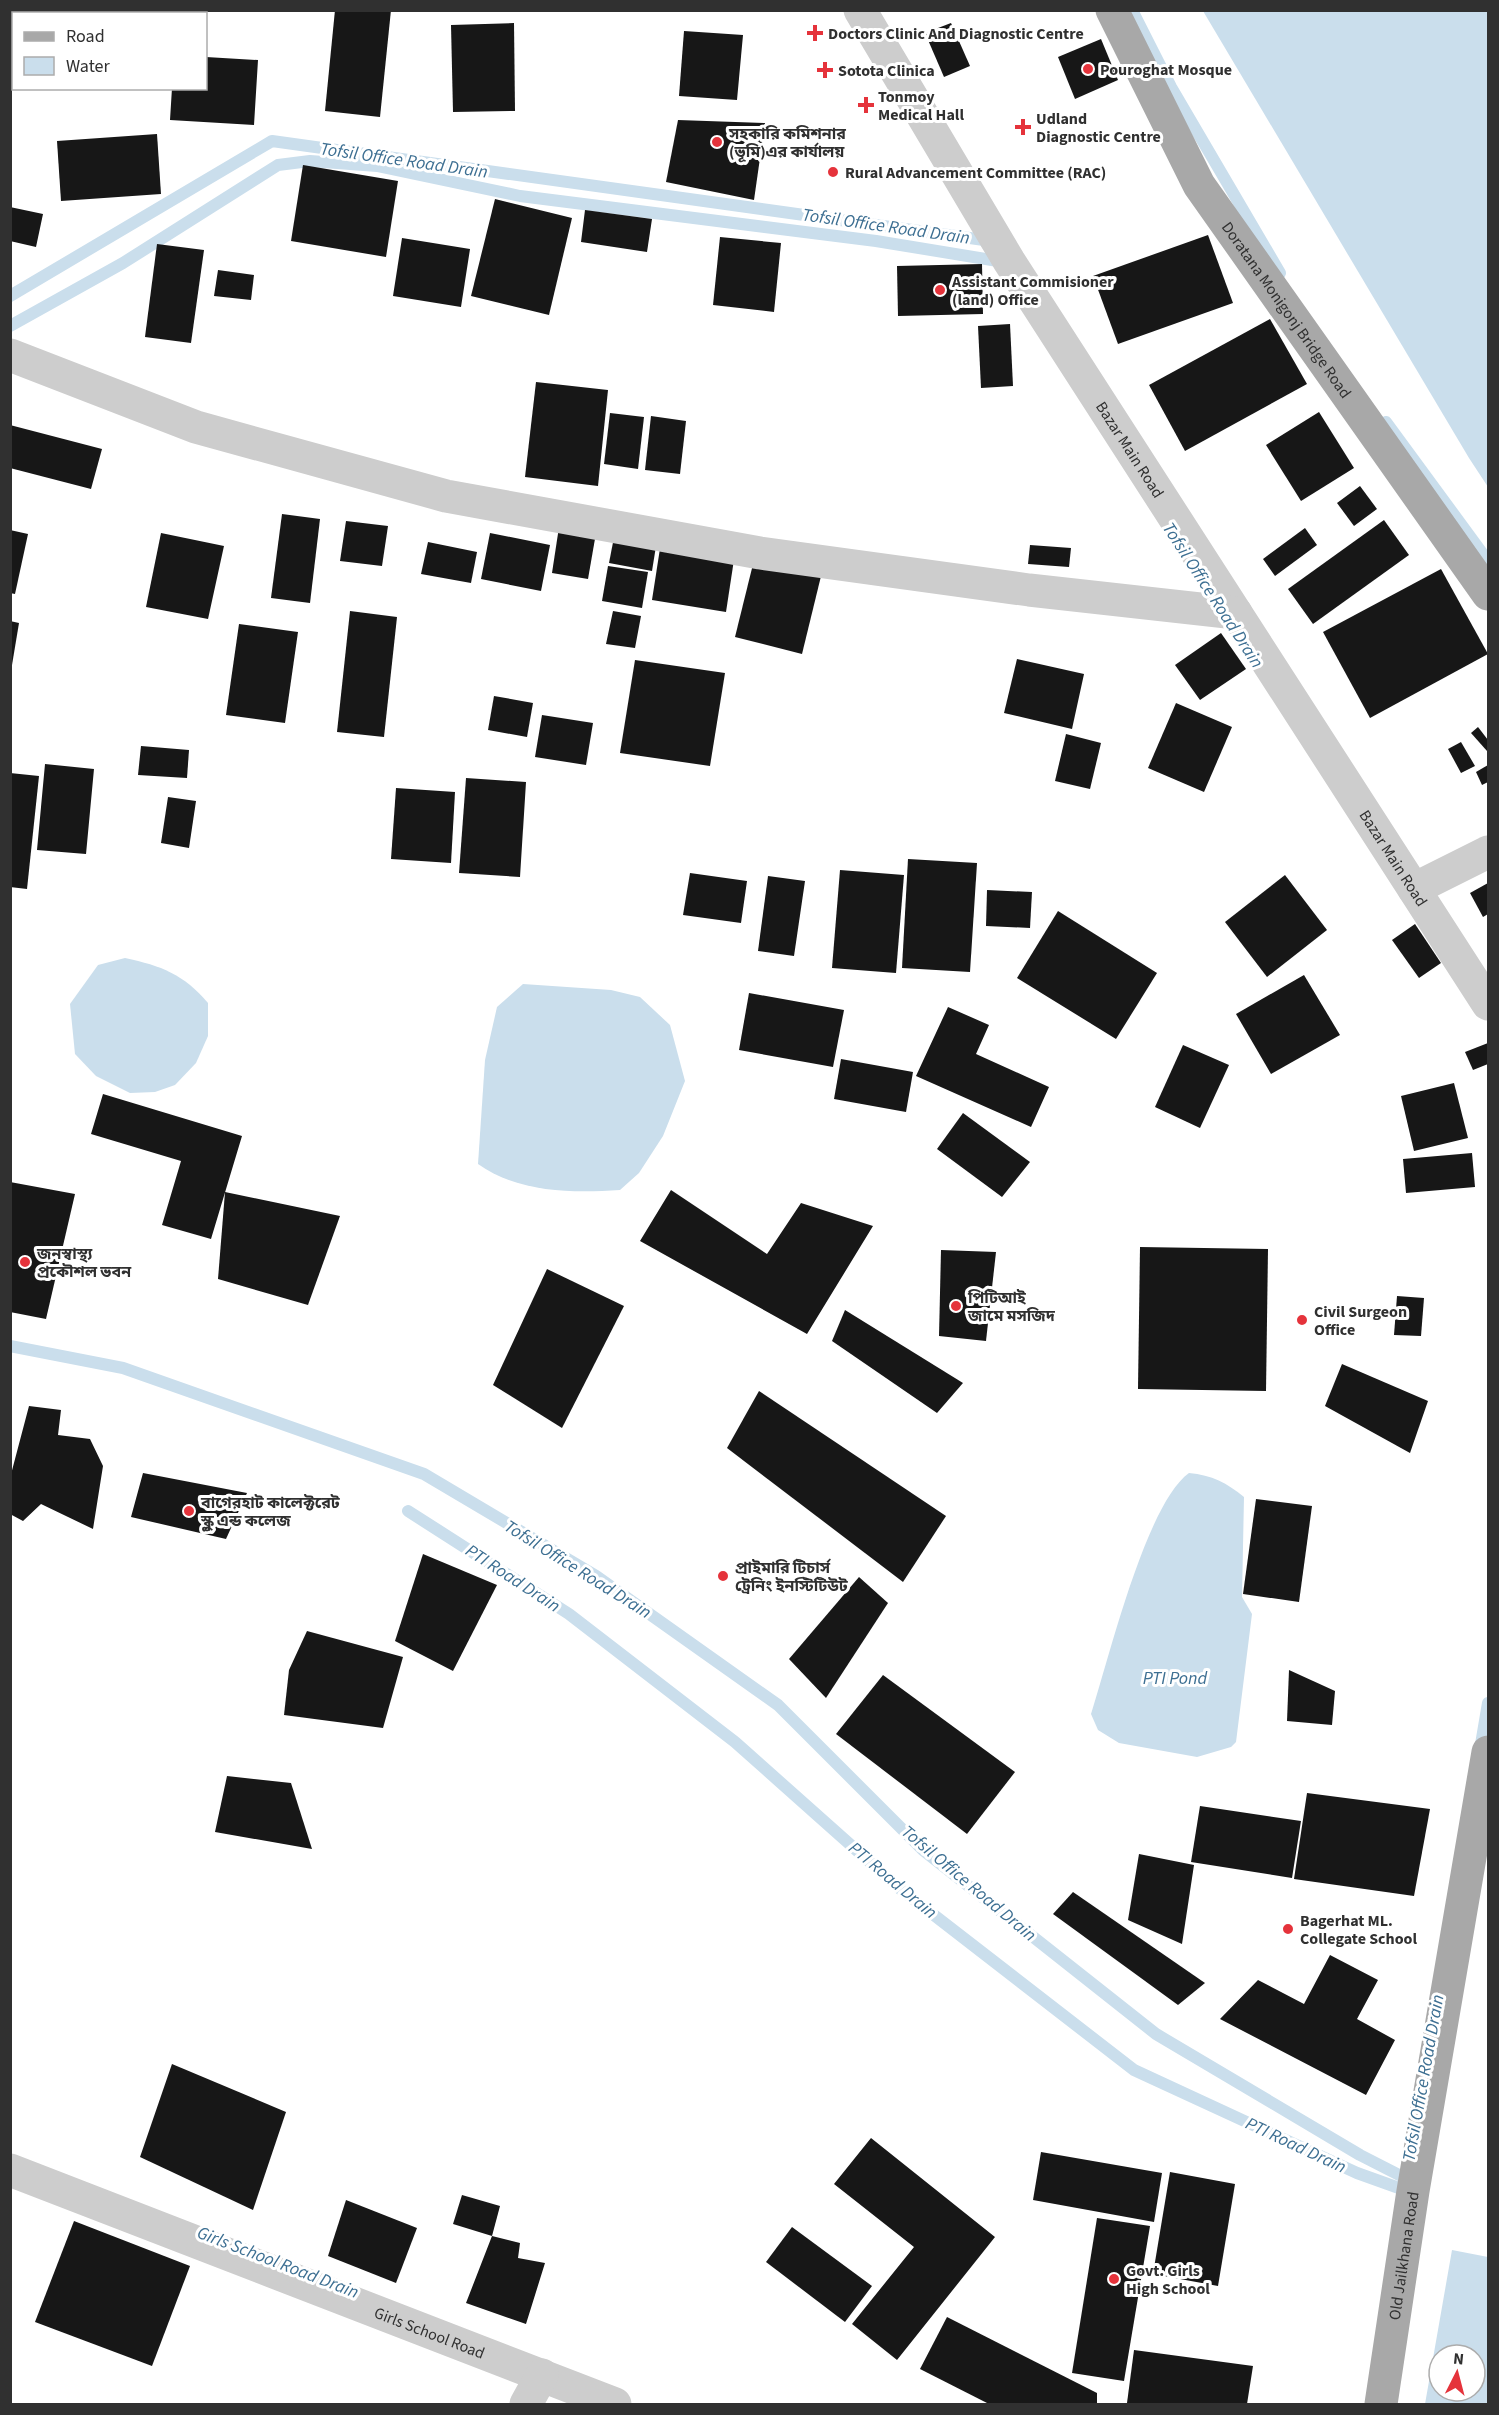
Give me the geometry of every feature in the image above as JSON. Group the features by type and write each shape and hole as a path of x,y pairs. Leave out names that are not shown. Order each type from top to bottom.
{"main road":[{"name":"Doratana Monigonj Bridge Road","path":"1112,10 1199,185 1488,594"},
{"name":"Old Jailkhana Road","path":"1381,2404 1413,2191 1488,1752"}],"street":[{"name":"Bazar Main Road","path":"860,10 1009,261 1488,1004"},
{"path":"10,355 196,427 446,496 760,553 1029,590 1236,614"},
{"path":"1414,889 1488,852"},
{"name":"Girls School Road","path":"10,2170 615,2404"},
{"path":"526,2404 542,2375"}],"water":[{"path":"1203,11 1488,11 1488,487 1469,458"},
{"path":"125,958 150,964 181,978 208,1003 208,1036 196,1063 175,1085 155,1092 130,1093 96,1076 75,1054 70,1004 98,965"},
{"path":"523,984 611,990 640,997 670,1025 685,1081 663,1136 639,1173 620,1190 565,1191 528,1186 494,1174 478,1164 485,1060 497,1007"},
{"name":"PTI Pond","path":"1189,1473 1219,1480 1244,1497 1242,1597 1252,1614 1236,1742 1231,1747 1197,1757 1119,1743 1098,1730 1091,1714 1144,1548 1173,1490"},
{"path":"1452,2250 1488,2257 1488,2404 1425,2404 1427,2393 1427,2403 1487,2403 1487,2343 1436,2343"}],"building":[{"path":"46,10 90,10 100,12 46,12"},
{"path":"117,10 169,10 168,12 121,12"},
{"path":"335,10 391,10 380,117 325,111"},
{"path":"514,23 515,111 453,112 451,25"},
{"path":"951,23 970,66 944,77 925,33"},
{"path":"684,31 743,35 737,100 679,96"},
{"name":"Pouroghat Mosque","path":"1101,39 1118,80 1075,99 1058,57"},
{"path":"207,57 258,60 254,125 170,120 172,90 207,90"},
{"path":"678,120 765,123 754,200 666,182"},
{"path":"157,134 161,194 61,201 57,141"},
{"path":"303,165 398,181 386,257 291,241"},
{"path":"495,199 572,218 549,315 471,296"},
{"path":"10,207 43,214 36,247 10,241"},
{"path":"585,210 652,219 647,252 581,242"},
{"path":"1208,235 1233,303 1118,344 1093,276"},
{"path":"720,237 781,243 774,312 713,305"},
{"path":"402,238 470,249 461,307 393,296"},
{"path":"157,244 204,250 191,343 145,337"},
{"name":"Assistant Commisioner (land) Office","path":"982,264 983,314 898,316 897,266"},
{"path":"218,270 254,275 251,300 214,296"},
{"path":"1270,319 1307,384 1185,451 1149,385"},
{"path":"1010,324 1013,386 981,388 978,326"},
{"path":"536,382 608,390 598,486 525,477"},
{"path":"1319,412 1354,468 1301,501 1266,445"},
{"path":"610,413 644,417 638,469 604,464"},
{"path":"651,416 686,421 680,474 645,470"},
{"path":"10,425 102,449 91,489 10,468"},
{"path":"1360,486 1377,509 1354,526 1337,503"},
{"path":"282,514 320,519 310,603 271,598"},
{"path":"1384,520 1409,555 1313,624 1288,589"},
{"path":"346,521 388,526 382,566 340,561"},
{"path":"559,527 596,533 588,579 552,573"},
{"path":"1305,528 1317,545 1275,576 1263,559"},
{"path":"10,530 28,534 15,594 10,593"},
{"path":"615,532 657,540 652,571 609,563"},
{"path":"161,533 224,546 208,619 146,607"},
{"path":"490,533 550,545 541,591 481,579"},
{"path":"428,542 477,552 471,583 421,574"},
{"path":"661,542 735,553 726,612 652,600"},
{"path":"1030,545 1071,548 1069,567 1028,564"},
{"path":"755,556 822,572 802,654 735,637"},
{"path":"608,566 648,572 642,608 602,601"},
{"path":"1441,569 1488,654 1370,718 1323,632"},
{"path":"350,611 397,617 384,737 337,732"},
{"path":"613,611 641,616 635,648 606,644"},
{"path":"10,621 19,623 12,665 10,665"},
{"path":"239,624 298,632 285,723 226,715"},
{"path":"1221,633 1246,669 1200,700 1175,665"},
{"path":"1017,659 1084,674 1072,729 1004,713"},
{"path":"635,660 725,673 710,766 620,753"},
{"path":"494,696 533,703 527,737 488,730"},
{"path":"1176,703 1232,727 1204,792 1148,768"},
{"path":"542,715 593,723 586,765 535,757"},
{"path":"1478,727 1488,740 1487,751 1471,733"},
{"path":"1066,734 1101,743 1090,789 1055,781"},
{"path":"1461,742 1475,766 1461,773 1448,749"},
{"path":"141,746 189,750 187,778 138,775"},
{"path":"45,764 94,769 86,854 37,850"},
{"path":"1488,765 1488,782 1482,785 1476,772"},
{"path":"10,773 39,776 27,889 10,887"},
{"path":"466,778 526,782 520,877 459,873"},
{"path":"396,788 455,792 451,863 391,859"},
{"path":"168,797 196,801 189,848 161,843"},
{"path":"908,859 977,863 970,972 902,968"},
{"path":"840,870 904,875 896,973 832,968"},
{"path":"690,873 747,881 741,923 683,915"},
{"path":"1285,875 1327,930 1267,977 1225,922"},
{"path":"768,876 805,881 794,956 758,951"},
{"path":"1488,883 1488,914 1483,917 1470,893"},
{"path":"987,890 1032,892 1030,928 986,926"},
{"path":"1058,911 1157,973 1116,1039 1017,978"},
{"path":"1415,924 1441,963 1419,978 1392,940"},
{"path":"1304,975 1340,1035 1271,1074 1236,1014"},
{"path":"749,993 844,1010 833,1067 739,1050"},
{"path":"948,1007 989,1025 976,1054 1049,1087 1031,1127 916,1076"},
{"path":"1488,1043 1488,1064 1473,1070 1465,1052"},
{"path":"1183,1045 1229,1065 1200,1128 1155,1107"},
{"path":"841,1059 913,1072 906,1112 834,1099"},
{"path":"1454,1083 1468,1138 1414,1151 1401,1096"},
{"path":"103,1094 242,1136 211,1239 162,1225 181,1161 91,1134"},
{"path":"963,1113 1030,1162 1002,1197 937,1149"},
{"path":"1472,1153 1475,1187 1406,1193 1403,1159"},
{"path":"10,1182 75,1194 46,1319 10,1312"},
{"path":"671,1190 767,1254 801,1203 873,1226 807,1334 640,1241"},
{"path":"225,1192 340,1216 308,1305 218,1279"},
{"path":"1140,1247 1268,1249 1266,1391 1138,1389"},
{"path":"941,1250 996,1252 986,1341 939,1336"},
{"path":"547,1269 624,1306 562,1428 493,1385"},
{"path":"1397,1296 1424,1298 1421,1336 1394,1335"},
{"path":"845,1310 963,1383 937,1413 832,1341"},
{"path":"1342,1364 1428,1401 1410,1453 1325,1406"},
{"path":"759,1391 946,1516 903,1582 727,1448"},
{"path":"29,1406 61,1410 58,1435 90,1439 103,1466 93,1529 41,1504 23,1521 10,1514 10,1478"},
{"path":"143,1473 247,1493 226,1539 131,1517"},
{"path":"1256,1499 1312,1506 1299,1602 1243,1594"},
{"path":"423,1554 497,1585 453,1671 395,1641"},
{"path":"859,1577 888,1603 826,1698 789,1659"},
{"path":"307,1631 403,1657 383,1728 284,1715 289,1670"},
{"path":"1289,1670 1335,1691 1332,1725 1287,1721"},
{"path":"883,1675 1015,1772 967,1834 836,1734"},
{"path":"227,1776 291,1783 312,1849 215,1832"},
{"path":"1307,1793 1430,1809 1414,1896 1294,1879"},
{"path":"1200,1806 1301,1821 1292,1878 1191,1862"},
{"path":"1139,1854 1194,1865 1182,1944 1128,1920"},
{"path":"1073,1892 1205,1983 1178,2005 1053,1914"},
{"path":"1330,1955 1378,1980 1357,2019 1395,2040 1366,2095 1220,2019 1258,1980 1304,2004"},
{"path":"172,2064 286,2112 253,2210 140,2157"},
{"path":"871,2138 995,2237 897,2360 852,2324 914,2247 834,2184"},
{"path":"1041,2152 1162,2173 1154,2222 1033,2200"},
{"path":"1170,2172 1235,2184 1218,2286 1153,2274"},
{"path":"462,2195 500,2206 492,2236 453,2224"},
{"path":"346,2200 417,2228 396,2283 328,2256"},
{"path":"1097,2218 1150,2226 1124,2381 1072,2373"},
{"path":"74,2221 190,2266 152,2366 35,2322"},
{"path":"792,2227 872,2286 845,2322 766,2262"},
{"path":"492,2236 520,2243 518,2258 545,2263 526,2324 466,2303"},
{"path":"947,2317 1097,2393 1097,2404 989,2404 920,2369"},
{"path":"1134,2350 1253,2366 1247,2404 1127,2403"}],"waterway":[{"path":"1132,10 1171,87 1280,273"},
{"name":"Tofsil Office Road Drain","path":"10,296 272,141 984,240 989,247"},
{"path":"10,326 123,263 278,165 310,161 377,166 520,196 876,241 1004,262"},
{"path":"1386,422 1488,561"},
{"name":"Tofsil Office Road Drain","path":"10,1346 123,1368 424,1474 596,1576 778,1705 923,1850 1156,2034 1360,2155 1405,2178 1407,2169"},
{"name":"PTI Road Drain","path":"408,1511 569,1614 735,1742 899,1888 1134,2070 1357,2173 1410,2192"},
{"name":"Tofsil Office Road Drain","path":"1480,1750 1488,1703"}],"place":[{"name":"Doctors Clinic And Diagnostic Centre","path":"815,33"},
{"name":"Pouroghat Mosque","path":"1088,69"},
{"name":"Sotota Clinica","path":"825,70"},
{"name":"Tonmoy Medical Hall","path":"866,105"},
{"name":"Udland Diagnostic Centre","path":"1023,127"},
{"name":"সহকারি কমিশনার (ভূমি)এর কার্যালয়","path":"717,142"},
{"name":"Rural Advancement Committee (RAC)","path":"833,172"},
{"name":"Assistant Commisioner (land) Office","path":"940,290"},
{"name":"জনস্বাস্থ্য প্রকৌশল ভবন","path":"25,1262"},
{"name":"পিটিআই জামে মসজিদ","path":"956,1306"},
{"name":"Civil Surgeon Office","path":"1302,1320"},
{"name":"বাগেরহাট কালেক্টরেট স্কুল এন্ড কলেজ","path":"189,1511"},
{"name":"প্রাইমারি টিচার্স ট্রেনিং ইনস্টিটিউট","path":"723,1576"},
{"name":"Bagerhat ML. Collegate School","path":"1288,1929"},
{"name":"Govt. Girls High School","path":"1114,2279"}],"water label":[{"name":"Girls School Road Drain","path":"278,2262"}]}
